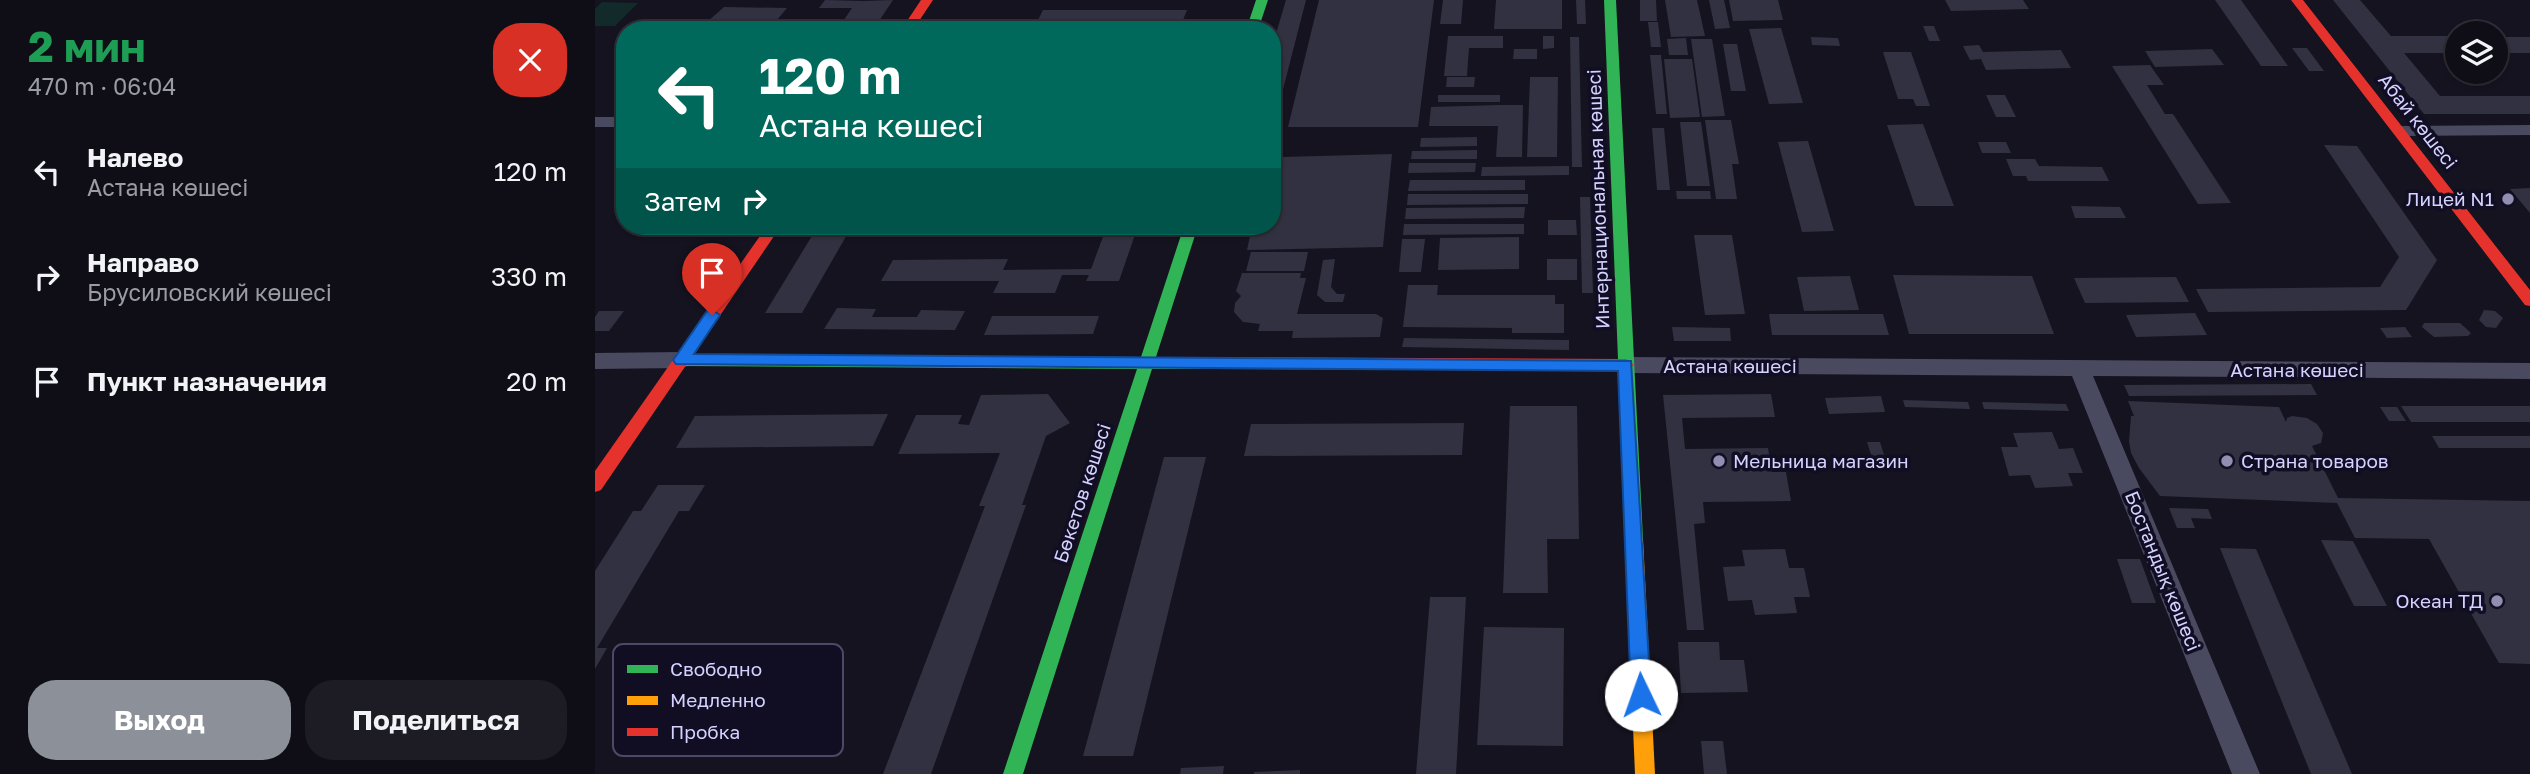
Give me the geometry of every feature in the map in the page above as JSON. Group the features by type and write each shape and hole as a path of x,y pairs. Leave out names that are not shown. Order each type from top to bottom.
{"main road":[{"path":"913,21 927,0"},
{"path":"1255,21 1262,0"},
{"name":"Интернациональная көшесі","path":"1610,0 1645,774"},
{"name":"Абай көшесі","path":"2297,0 2530,301"},
{"path":"595,485 768,235"},
{"name":"Бөкетов көшесі","path":"1013,774 1188,235"},
{"name":"Астана көшесі","path":"681,360 1626,365"}],"street":[{"path":"595,122 616,122"},
{"path":"2400,131 2530,130"},
{"name":"Астана көшесі","path":"595,361 681,360"},
{"name":"Астана көшесі","path":"1626,365 2530,371"},
{"name":"Бостандық көшесі","path":"2080,369 2246,774"}],"green space":[{"path":"602,2 638,3 620,21 616,21 615,26 595,26 595,9"}],"building":[{"path":"825,0 893,0 879,21 843,21 852,8 819,8"},
{"path":"1286,0 1306,0 1281,97 1281,21"},
{"path":"1319,0 1434,0 1418,127 1288,127"},
{"path":"1443,0 1463,0 1461,24 1440,24"},
{"path":"1496,0 1562,0 1562,29 1494,29"},
{"path":"1576,0 1585,0 1586,24 1577,24"},
{"path":"1640,0 1656,0 1657,21 1640,21"},
{"path":"1665,0 1697,0 1705,36 1671,37"},
{"path":"1709,0 1724,0 1730,28 1715,29"},
{"path":"1729,0 1778,0 1783,20 1733,21"},
{"path":"1945,0 2023,0 2029,9 1951,11"},
{"path":"2215,0 2241,0 2288,66 2261,66"},
{"path":"2333,0 2360,0 2391,36 2445,36 2445,53 2404,53 2440,96 2530,96 2530,114 2424,114"},
{"path":"724,7 787,8 777,20 784,21 708,21"},
{"path":"1043,10 1187,10 1183,21 1038,21"},
{"path":"1648,22 1658,22 1661,47 1651,47"},
{"path":"1923,26 1934,26 1940,41 1929,41"},
{"path":"1781,28 1803,103 1769,104 1749,29"},
{"path":"1448,36 1503,36 1503,48 1469,48 1467,76 1444,76"},
{"path":"1543,36 1554,36 1554,48 1543,49"},
{"path":"1570,37 1579,37 1582,167 1572,167"},
{"path":"1811,37 1838,38 1840,46 1812,45"},
{"path":"2508,37 2530,37 2530,53 2508,53"},
{"path":"1686,38 1688,55 1669,55 1667,39"},
{"path":"1691,39 1712,39 1725,116 1702,117"},
{"path":"1723,44 1737,44 1746,91 1731,91"},
{"path":"1979,45 1983,52 2061,50 2071,68 1986,70 1981,59 1970,60 1963,46"},
{"path":"2292,48 2307,48 2324,71 2309,71"},
{"path":"1514,49 1537,49 1537,59 1513,59"},
{"path":"2212,49 2224,65 2155,67 2145,51"},
{"path":"1883,52 1911,52 1930,106 1916,106 1913,99 1898,99"},
{"path":"1650,55 1661,55 1667,114 1656,114"},
{"path":"1664,59 1692,59 1700,117 1670,118"},
{"path":"2150,65 2164,85 2147,85 2165,114 2173,114 2231,203 2198,204 2112,66"},
{"path":"1447,77 1475,77 1474,87 1446,87"},
{"path":"1530,77 1558,77 1557,157 1527,157"},
{"path":"1438,95 1500,95 1500,102 1438,102"},
{"path":"1986,95 2005,95 2016,117 1996,117"},
{"path":"1523,105 1522,157 1496,157 1498,126 1429,126 1431,107"},
{"path":"1705,120 1731,120 1739,164 1732,164 1737,199 1716,199"},
{"path":"1680,122 1701,122 1710,186 1687,186"},
{"path":"1923,124 1954,206 1915,206 1887,125"},
{"path":"1652,128 1664,128 1670,190 1657,190"},
{"path":"1477,137 1477,146 1420,147 1421,138"},
{"path":"1808,141 1834,231 1802,232 1778,142"},
{"path":"1978,142 2006,142 2011,153 1982,153"},
{"path":"2324,145 2357,146 2437,260 2406,310 2208,312 2196,289 2380,287 2399,257"},
{"path":"1477,150 1477,159 1411,159 1412,151"},
{"path":"1392,154 1383,247 1247,250 1250,235 1281,235 1282,157"},
{"path":"2006,159 2035,159 2039,166 2102,167 2109,181 2028,181 2026,176 2013,176"},
{"path":"1409,163 1476,163 1475,172 1408,173"},
{"path":"1569,166 1569,175 1481,176 1482,167"},
{"path":"1410,180 1525,180 1525,190 1408,191"},
{"path":"2530,188 2530,213 2510,189"},
{"path":"1676,191 1710,191 1711,199 1677,199"},
{"path":"1408,194 1528,194 1528,204 1407,205"},
{"path":"1580,197 1590,197 1593,293 1582,293"},
{"path":"2071,206 2120,207 2126,218 2075,218"},
{"path":"1525,207 1524,218 1405,219 1406,208"},
{"path":"1548,220 1576,220 1577,235 1548,235"},
{"path":"1404,224 1524,224 1524,234 1403,235"},
{"path":"813,235 847,235 802,313 765,313"},
{"path":"1104,235 1135,235 1119,281 1086,281 1089,275 1062,275 1055,293 993,293 999,281 881,281 893,260 1008,259 1003,270 1091,269"},
{"path":"1694,235 1732,235 1745,314 1705,315"},
{"path":"1519,237 1519,269 1438,270 1440,238"},
{"path":"1402,239 1425,239 1421,272 1399,272"},
{"path":"1251,252 1308,252 1304,271 1246,271"},
{"path":"1335,259 1331,287 1337,294 1345,294 1343,302 1325,302 1317,295 1323,260"},
{"path":"1547,259 1577,259 1577,280 1547,280"},
{"path":"1242,273 1301,273 1300,278 1306,278 1297,314 1376,314 1383,318 1380,337 1292,338 1293,331 1258,331 1260,324 1243,322 1234,312 1235,303 1241,296 1236,291"},
{"path":"1893,275 2032,276 2054,334 1909,334"},
{"path":"1850,276 1859,310 1804,311 1797,277"},
{"path":"2176,277 2189,302 2085,303 2074,278"},
{"path":"1408,285 1438,285 1437,295 1555,295 1555,304 1564,304 1564,333 1512,333 1512,328 1403,327"},
{"path":"837,308 876,309 872,317 917,317 921,310 965,311 955,330 824,329"},
{"path":"2484,310 2495,311 2503,318 2496,328 2486,327 2479,320"},
{"path":"599,311 624,311 609,331 595,331 595,317"},
{"path":"2195,313 2207,335 2136,337 2126,315"},
{"path":"1769,314 1883,314 1889,335 1772,335"},
{"path":"992,316 1099,316 1093,334 984,335"},
{"path":"2424,323 2460,323 2471,333 2468,336 2434,337 2422,327"},
{"path":"1672,327 1730,328 1731,341 1674,341"},
{"path":"2405,327 2412,337 2387,338 2380,328"},
{"path":"1404,338 1569,340 1569,350 1402,347"},
{"path":"2311,384 2317,395 2129,396 2124,385"},
{"path":"1048,394 1070,423 1046,436 1022,505 1026,505 931,774 883,774 985,506 979,506 1000,453 898,454 916,415 962,415 958,424 969,425 981,395"},
{"name":"Мельница магазин","path":"1771,394 1775,417 1682,418 1685,449 1768,448 1772,472 1786,472 1791,501 1703,502 1705,523 1694,524 1704,630 1687,630 1663,395"},
{"path":"1881,396 1885,412 1829,414 1825,398"},
{"path":"1903,400 1968,402 1970,409 1905,407"},
{"path":"2128,401 2279,407 2286,422 2287,418 2292,416 2307,418 2317,424 2323,433 2321,443 2312,446 2338,498 2530,501 2530,664 2499,663 2429,539 2355,538 2337,503 2160,496 2131,453 2131,416 2134,416"},
{"path":"1982,402 2066,404 2069,411 1984,409"},
{"path":"1510,406 1577,406 1579,539 1547,539 1548,593 1503,593"},
{"path":"2401,406 2530,406 2530,422 2411,422"},
{"path":"2380,407 2397,407 2406,421 2389,421"},
{"path":"888,414 873,446 676,448 695,416"},
{"path":"1464,423 1462,455 1244,456 1251,424"},
{"path":"2052,432 2059,449 2073,448 2083,473 2068,473 2073,486 2035,488 2030,475 2009,476 2001,447 2018,447 2013,433"},
{"path":"2432,436 2530,436 2530,448 2439,448"},
{"path":"1867,442 1880,442 1886,461 1873,461"},
{"path":"1164,457 1206,457 1133,756 1083,756"},
{"path":"658,485 705,485 689,511 679,511 597,648 607,648 595,669 595,571 633,511 641,511"},
{"path":"2169,508 2208,509 2212,519 2191,518 2195,528 2177,528"},
{"path":"2321,540 2353,541 2387,606 2354,606"},
{"path":"2220,548 2256,549 2352,774 2311,774"},
{"path":"1785,549 1789,568 1804,568 1810,597 1794,597 1797,613 1755,615 1752,600 1728,601 1723,567 1745,566 1742,550"},
{"path":"2117,559 2140,559 2156,603 2132,603"},
{"path":"1430,597 1466,597 1456,774 1416,774"},
{"path":"1484,627 1564,628 1563,746 1477,745"},
{"path":"1678,642 1719,642 1720,660 1744,660 1748,692 1681,693"},
{"path":"1701,741 1723,741 1727,774 1704,774"},
{"path":"1224,766 1223,774 1180,774 1181,768"},
{"path":"1300,770 1300,774 1254,774 1254,772"}],"traffic: fast":[{"path":"1255,21 1262,0"},
{"path":"1610,0 1634,539"},
{"path":"1013,774 1188,235"},
{"path":"681,360 1215,363"}],"traffic: slow":[{"path":"1634,539 1645,774"}],"traffic: jam":[{"path":"913,21 927,0"},
{"path":"2297,0 2530,301"},
{"path":"595,485 768,235"},
{"path":"1215,363 1626,365"}],"place":[{"name":"Лицей N1","path":"2508,199"},
{"name":"Мельница магазин","path":"1719,461"},
{"name":"Страна товаров","path":"2227,461"},
{"name":"Океан ТД","path":"2497,601"}],"route":[{"path":"712,315 681,360 1626,365 1641,695"}]}
